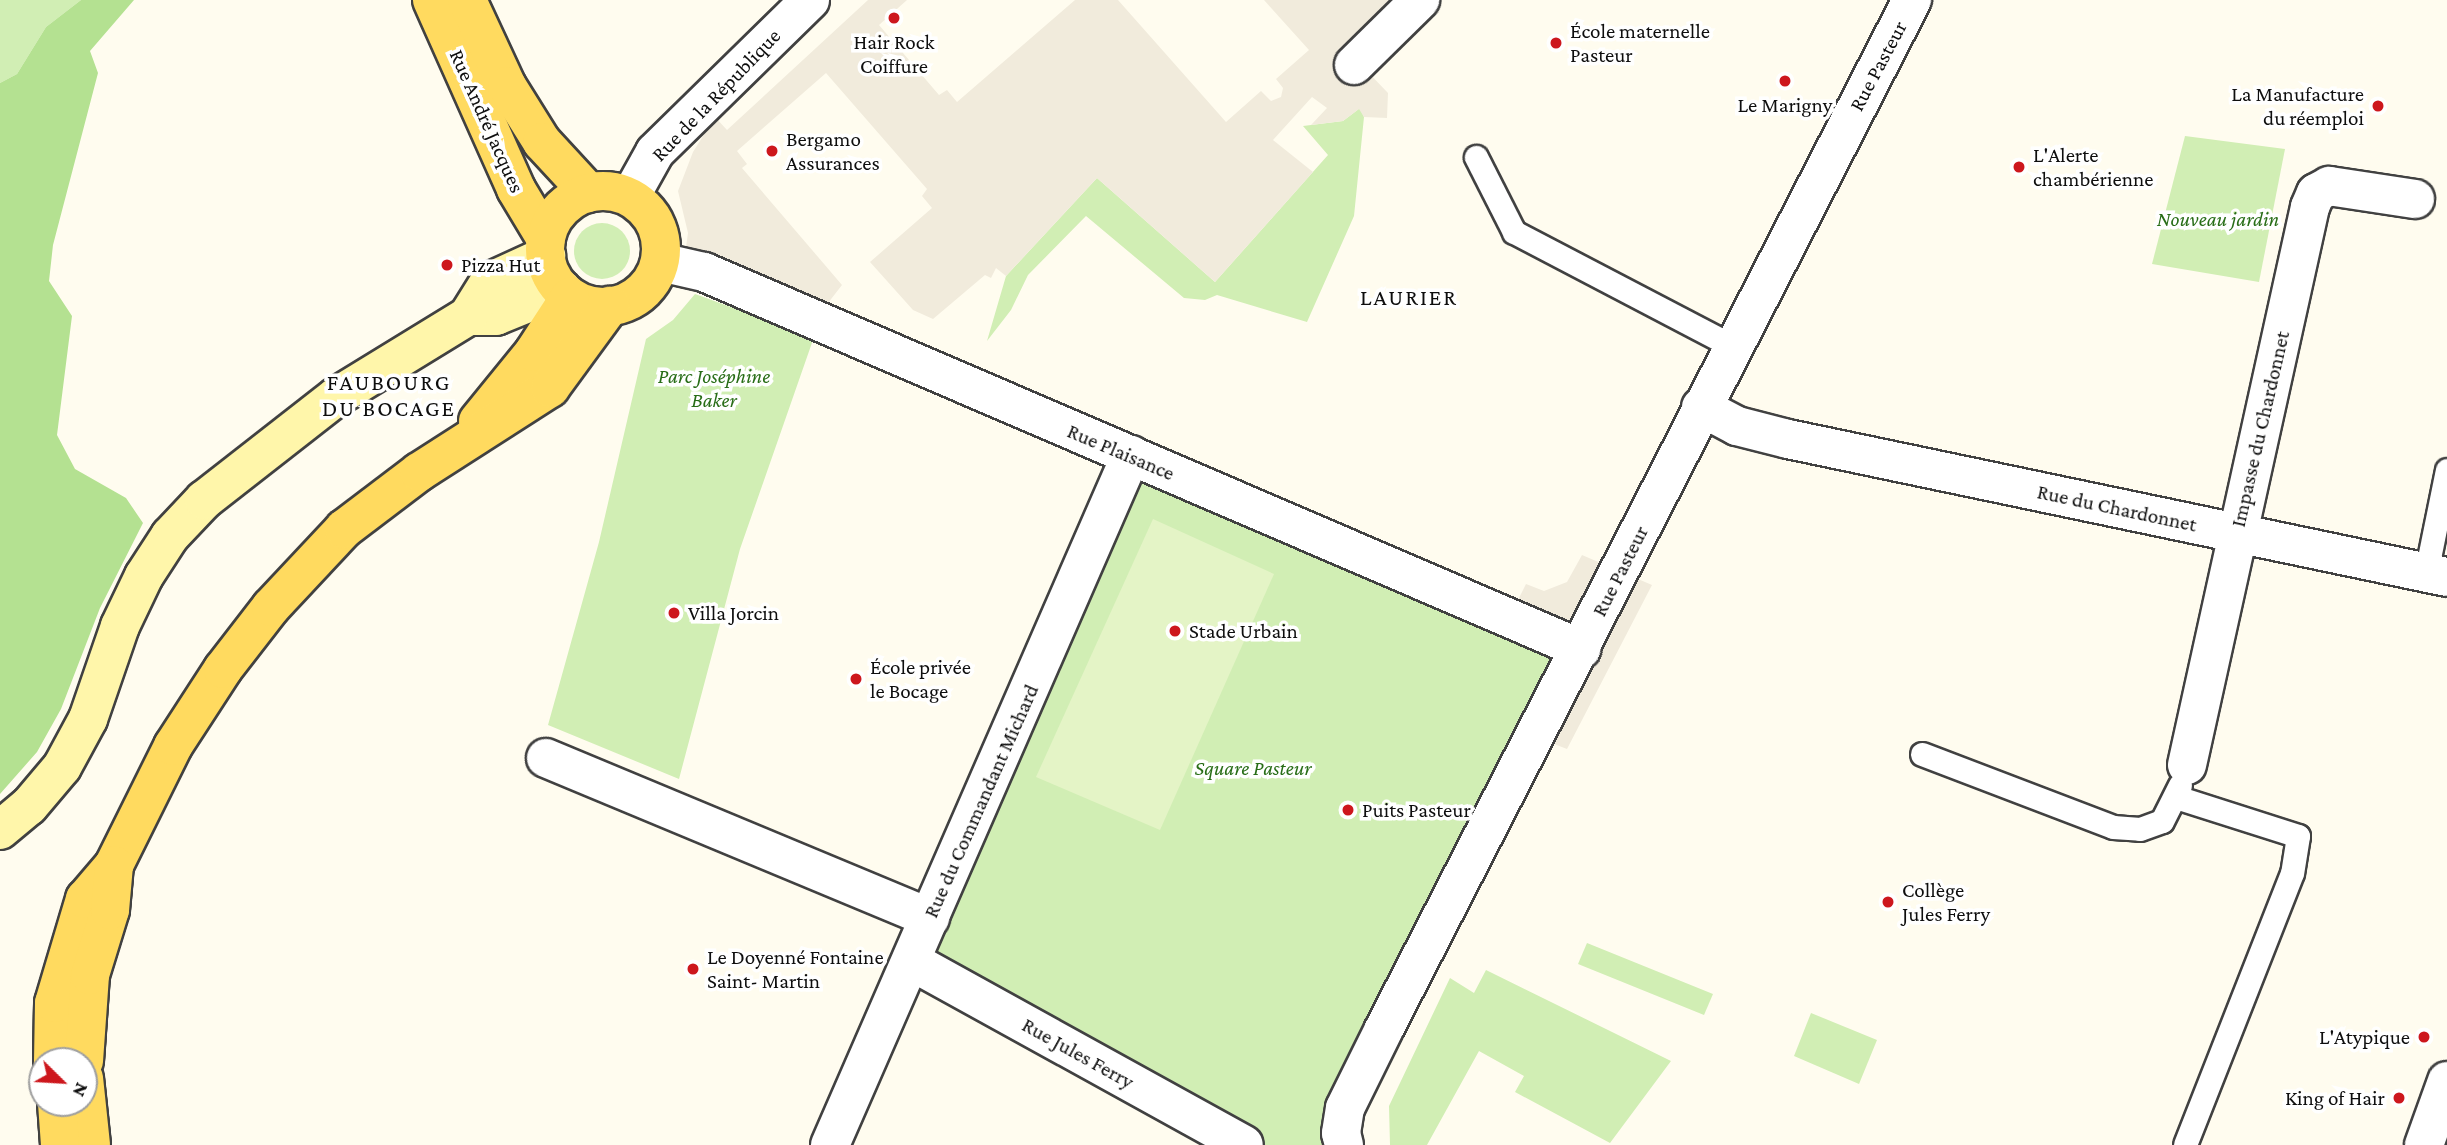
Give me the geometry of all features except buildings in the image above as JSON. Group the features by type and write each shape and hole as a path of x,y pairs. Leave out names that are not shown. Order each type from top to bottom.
{"main road":[{"name":"Rue André Jacques","path":"432,0 516,189 556,270"},
{"name":"Rue André Jacques","path":"467,0 507,86 542,142 589,193"},
{"path":"53,1047 54,1003 62,964 85,899 114,865 191,716 271,607 344,529 454,450 550,388 610,306 624,303 647,287 660,262 656,224 630,197 615,192 589,193 562,208 556,270 527,362 454,450"},
{"path":"0,830 29,807 62,767 88,719 120,626 170,536 204,500 264,450 336,397 468,316 489,282 556,270 610,306"},
{"path":"84,1047 90,975 110,910 114,865"},
{"path":"58,1117 60,1145"},
{"path":"88,1117 91,1145"}],"street":[{"name":"Rue de la République","path":"630,197 655,152 810,0"},
{"path":"1354,65 1420,0"},
{"name":"Rue Pasteur","path":"1344,1145 1341,1133 1351,1097 1581,649 1732,346 1912,0"},
{"name":"Impasse du Chardonnet","path":"2181,781 2316,193 2329,186 2347,186 2415,199"},
{"name":"Rue Plaisance","path":"660,262 704,272 1581,649"},
{"name":"Rue du Chardonnet","path":"1701,407 1737,426 1787,439 2437,575"},
{"name":"Rue du Commandant Michard","path":"830,1145 1131,455"},
{"path":"546,758 930,918"},
{"name":"Rue Jules Ferry","path":"911,961 1244,1145"},
{"path":"2424,1145 2447,1081"}],"lane":[{"path":"1476,157 1514,232 1732,346"},
{"path":"2437,575 2447,470"},
{"path":"1922,754 2113,827 2140,829 2162,821 2181,781 2298,836 2292,873 2185,1145"}],"green space":[{"path":"0,0 81,0 46,27 17,74 0,83"},
{"path":"81,0 134,0 90,51 98,73 53,245 49,281 72,316 57,435 75,469 126,498 143,523 100,608 61,709 37,752 0,794 0,83 17,74 46,27"},
{"path":"1360,108 1364,117 1354,216 1307,322 1217,295 1205,300 1184,298 1086,216 1028,275 1011,310 987,341 1006,276 1097,178 1215,282 1328,155 1303,126 1343,121"},
{"name":"Nouveau jardin","path":"2185,136 2285,149 2259,282 2152,264"},
{"path":"602,223 613,225 622,231 628,240 628,262 622,271 613,277 602,279 591,277 582,271 576,262 574,251 576,240 582,231 591,225"},
{"name":"Parc Joséphine Baker","path":"695,294 814,337 740,549 679,779 548,725 599,542 646,339 673,320"},
{"name":"Square Pasteur","path":"1131,455 1581,649 1344,1145 1244,1145 911,961"},
{"name":"Stade Urbain","path":"1153,519 1274,574 1160,830 1036,777"},
{"path":"1587,943 1713,994 1704,1015 1578,964"},
{"path":"1486,970 1671,1061 1610,1143 1515,1092 1524,1076 1479,1051 1427,1145 1390,1145 1389,1106 1450,978 1474,993"},
{"path":"1811,1013 1877,1040 1859,1084 1794,1056"}],"shaded area":[{"path":"868,0 907,0 879,25 939,95 947,90 957,102 1075,0 1118,0 1226,122 1261,91 1271,101 1281,97 1283,88 1276,79 1309,50 1264,0 1400,0 1364,68 1388,93 1387,118 1364,117 1359,109 1343,121 1311,125 1327,108 1312,97 1273,140 1313,172 1215,282 1097,178 1006,276 996,268 991,278 985,275 933,319 913,310 870,262 932,208 922,196 927,189 826,73 737,151 747,164 742,168 842,285 828,303 686,247 688,233 678,191 693,152 715,117 727,130"},
{"path":"1582,555 1652,585 1567,749 1536,737 1581,649 1509,618 1526,584 1544,591 1567,582"}],"place":[{"name":"Hair Rock Coiffure","path":"894,18"},
{"name":"École maternelle Pasteur","path":"1556,43"},
{"name":"Le Marigny","path":"1785,81"},
{"name":"La Manufacture du réemploi","path":"2378,106"},
{"name":"Bergamo Assurances","path":"772,151"},
{"name":"L'Alerte chambérienne","path":"2019,167"},
{"name":"Pizza Hut","path":"447,265"},
{"name":"Villa Jorcin","path":"674,613"},
{"name":"Stade Urbain","path":"1175,631"},
{"name":"École privée le Bocage","path":"856,679"},
{"name":"Puits Pasteur","path":"1348,810"},
{"name":"Collège Jules Ferry","path":"1888,902"},
{"name":"Le Doyenné Fontaine Saint- Martin","path":"693,969"},
{"name":"L'Atypique","path":"2424,1037"},
{"name":"King of Hair","path":"2399,1098"}],"district":[{"name":"LAURIER","path":"1409,297"},
{"name":"FAUBOURG DU BOCAGE","path":"389,395"}]}
